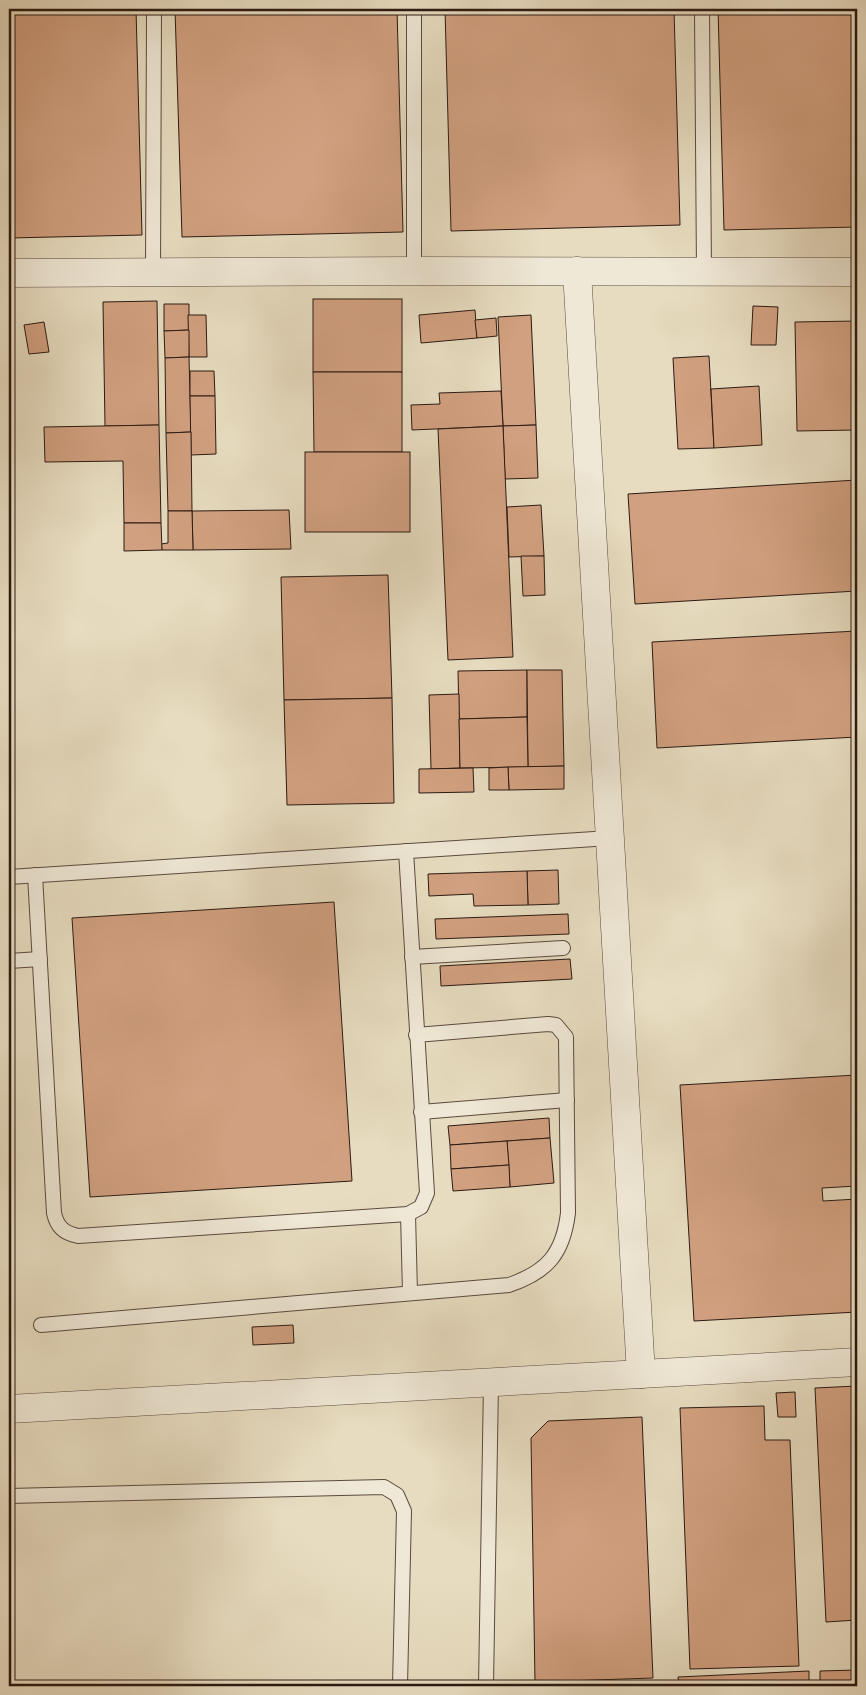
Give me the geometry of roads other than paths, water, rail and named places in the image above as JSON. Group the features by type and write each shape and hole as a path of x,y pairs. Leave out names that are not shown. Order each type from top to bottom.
{"street":[{"path":"9,273 414,271 857,272"},
{"path":"577,271 641,1374"},
{"path":"9,1409 857,1362"}],"lane":[{"path":"153,273 154,9"},
{"path":"414,9 414,271"},
{"path":"702,9 704,271"},
{"path":"9,877 610,838"},
{"path":"35,875 54,1213 56,1222 61,1229 78,1236 408,1214 421,1207 427,1193 406,850"},
{"path":"412,957 563,948"},
{"path":"9,961 40,958"},
{"path":"41,1325 509,1286 528,1278 544,1267 557,1252 566,1233 568,1220 567,1044 562,1030 556,1025 548,1024 416,1035"},
{"path":"421,1112 567,1100"},
{"path":"408,1214 410,1294"},
{"path":"486,1686 491,1383"},
{"path":"9,1496 384,1487 396,1495 404,1511 400,1686"}]}
